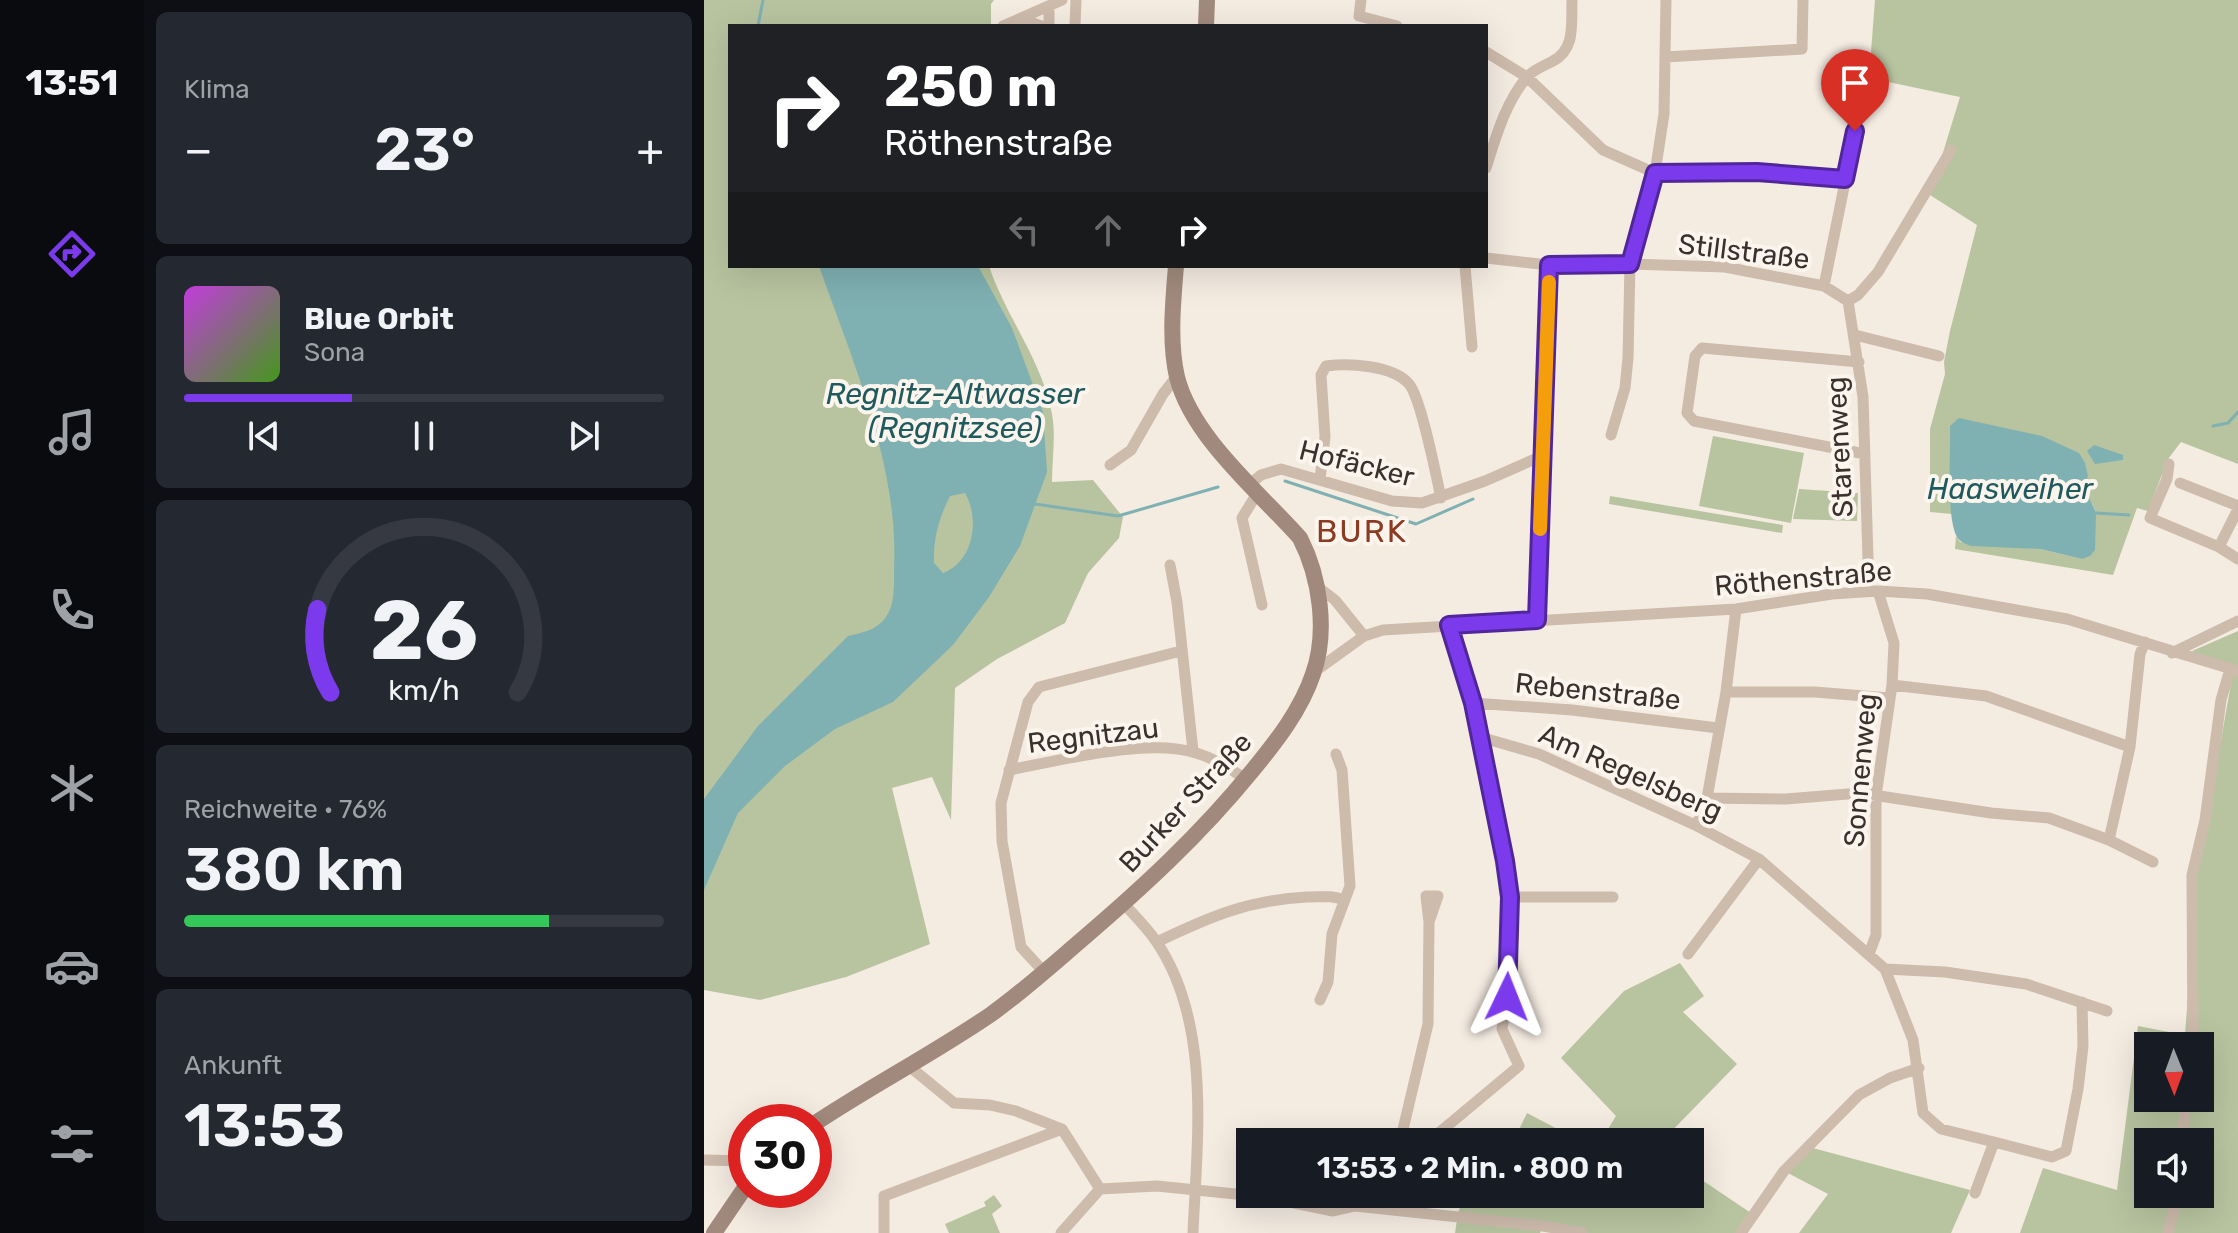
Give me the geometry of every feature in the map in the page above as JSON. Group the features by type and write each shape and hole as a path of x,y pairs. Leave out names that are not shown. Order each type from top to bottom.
{"main road":[{"path":"1206,24 1207,0"},
{"name":"Burker Straße","path":"832,1113 989,1015 1124,904 1190,841 1246,779 1279,738 1314,672 1318,645 1318,587 1309,556 1300,538 1205,433 1189,408 1177,376 1173,342 1176,268"},
{"path":"714,1233 731,1208"}],"street":[{"path":"1008,24 1062,0"},
{"path":"1075,24 1076,0"},
{"path":"1361,0 1359,16 1389,24"},
{"path":"1488,163 1511,101 1527,77 1563,56 1570,43 1572,0"},
{"path":"1611,435 1625,388 1630,264 1655,173 1664,114 1666,0"},
{"path":"1665,57 1802,49 1803,0"},
{"path":"1049,6 1049,24"},
{"path":"1022,19 1036,24"},
{"path":"1488,53 1527,77 1603,150 1655,173 1757,172 1845,179"},
{"path":"1824,286 1860,108"},
{"path":"1848,301 1858,295 1878,272 1951,150"},
{"name":"Stillstraße","path":"1488,258 1549,265 1725,267 1824,286 1848,301"},
{"path":"1537,620 1549,265"},
{"path":"1465,268 1472,347"},
{"name":"Starenweg","path":"1848,301 1859,362 1874,591"},
{"path":"1855,335 1939,356"},
{"path":"1859,362 1702,348 1695,356 1687,413 1694,421 1865,454"},
{"path":"1320,479 1325,437 1321,375 1326,366 1350,363 1380,369 1408,382 1417,399 1441,498"},
{"path":"1110,465 1131,450 1177,376"},
{"name":"Hofäcker","path":"1254,488 1261,475 1281,469 1402,503 1422,503 1544,455"},
{"path":"2169,464 2167,479 2150,518 2219,547 2238,559"},
{"path":"2180,483 2238,507 2219,547"},
{"path":"1254,488 1242,518 1262,605"},
{"path":"1170,565 1177,602 1193,751"},
{"path":"1318,587 1335,600 1364,636"},
{"name":"Röthenstraße","path":"1314,672 1364,636 1383,630 1736,609 1832,594 1874,591 1927,594 2067,619 2234,670"},
{"name":"Sonnenweg","path":"1869,954 1876,935 1876,796 1891,692 1894,643 1874,591"},
{"path":"1695,825 1704,813 1707,798 1726,692 1736,609"},
{"path":"2172,653 2238,621"},
{"path":"1445,1128 1519,1066 1502,1029 1507,997 1510,897 1473,703 1449,625"},
{"path":"2109,840 2130,747 2140,654 2145,642"},
{"path":"1009,770 1028,702 1039,687 1181,651"},
{"path":"2193,1032 2192,875 2205,820 2221,700 2234,670"},
{"path":"1726,692 1891,692 1986,696 2130,747"},
{"name":"Rebenstraße","path":"1473,703 1572,710 1718,728"},
{"name":"Am Regelsberg","path":"1480,737 1539,754 1695,825 1759,859 1885,969 1913,1040 1923,1113 1941,1129 2052,1157 2066,1151 2083,1046 2082,1002"},
{"name":"Regnitzau","path":"1044,972 1021,947 1002,841 1001,803 1009,770 1147,748 1193,751 1221,763 1246,779"},
{"path":"1320,1000 1328,982 1332,934 1350,886 1342,770 1336,754"},
{"path":"1707,798 1786,799 1860,793 1991,813 2049,818 2109,840 2153,862"},
{"path":"1688,954 1759,859"},
{"path":"1157,942 1209,917 1270,899 1333,896 1344,900"},
{"path":"1510,897 1613,897"},
{"path":"1124,904 1157,942 1180,990 1193,1051 1198,1081 1193,1233"},
{"path":"1403,1128 1428,1024 1429,922"},
{"path":"1885,969 1945,972 2026,984 2107,1011"},
{"path":"909,1066 954,1103 990,1105 1016,1111 1062,1129 1100,1189"},
{"path":"1741,1233 1784,1171 1859,1095 1890,1078 1919,1068"},
{"path":"884,1233 884,1196 1062,1129"},
{"path":"1975,1193 1994,1142"},
{"path":"704,1160 728,1161"},
{"path":"1061,1233 1100,1189 1157,1186 1236,1194"},
{"path":"1318,1208 1333,1211 1346,1208"},
{"path":"1374,1208 1582,1233"},
{"path":"2168,1233 2174,1208"}],"green space":[{"path":"704,0 994,0 991,4 991,24 728,24 728,268 990,268 1047,394 1054,431 1052,482 1093,480 1123,517 1119,538 1088,573 1065,623 997,659 955,688 951,820 932,777 892,788 930,944 846,977 760,1000 704,990"},
{"path":"1875,0 2238,0 2238,464 2181,442 2168,459 2148,511 2137,508 2113,575 1955,549 1956,536 1960,542 2040,549 2082,559 2096,513 2086,490 2088,476 1952,510 1952,514 1930,512 1930,429 1945,374 1950,331 1977,225 1930,195 1960,97 1869,78"},
{"path":"1713,436 1804,453 1791,523 1699,506"},
{"path":"1799,489 1858,493 1857,521 1793,519"},
{"path":"1610,496 1783,525 1782,533 1609,504"},
{"path":"2238,631 2238,1233 2020,1233 2043,1168 2117,1190 2134,1057 2134,1112 2214,1112 2214,1032 2185,1032 2197,875 2232,678 2192,651"},
{"path":"1680,963 1704,996 1683,1012 1737,1064 1675,1128 1609,1128 1616,1116 1561,1058 1624,991"},
{"path":"2138,1026 2169,1032 2137,1032"},
{"path":"1527,1113 1555,1128 1520,1128"},
{"path":"1809,1147 1970,1190 1951,1233 1799,1233 1828,1194 1784,1171"},
{"path":"1704,1181 1754,1215 1741,1233 1582,1233 1543,1226 1540,1233 1455,1233 1460,1208 1704,1208"},
{"path":"994,1195 1002,1206 992,1214 1000,1233 949,1233 945,1224 986,1206 984,1202"}],"water":[{"name":"Regnitz-Altwasser (Regnitzsee)","path":"820,268 979,268 1012,328 1043,412 1047,472 1020,546 989,597 953,645 893,702 835,729 785,766 738,813 704,890 704,799 758,726 848,636 878,625 889,612 894,581 894,530 881,453 859,377","holes":["965,493 972,514 968,549 962,559 943,573 934,563 934,554 936,537 950,496"]},
{"name":"Haasweiher","path":"1959,418 2042,436 2079,453 2088,476 2086,490 2096,513 2095,550 2090,556 2082,559 2040,549 1971,546 1959,539 1951,512 1950,426"},
{"path":"2094,445 2123,455 2123,460 2095,464 2087,451"}],"waterway":[{"path":"758,24 763,0"},
{"path":"2213,426 2228,423 2238,412"},
{"path":"1285,481 1416,524 1473,499"},
{"path":"1035,504 1118,516 1218,487"},
{"path":"2096,513 2129,515"}],"slow traffic":[{"path":"1540,529 1549,282"}],"district":[{"name":"BURK","path":"1362,531"}],"route":[{"path":"1507,997 1510,897 1505,861 1473,703 1449,625 1537,620 1549,265 1630,264 1655,173 1757,172 1845,179 1855,131"}]}
